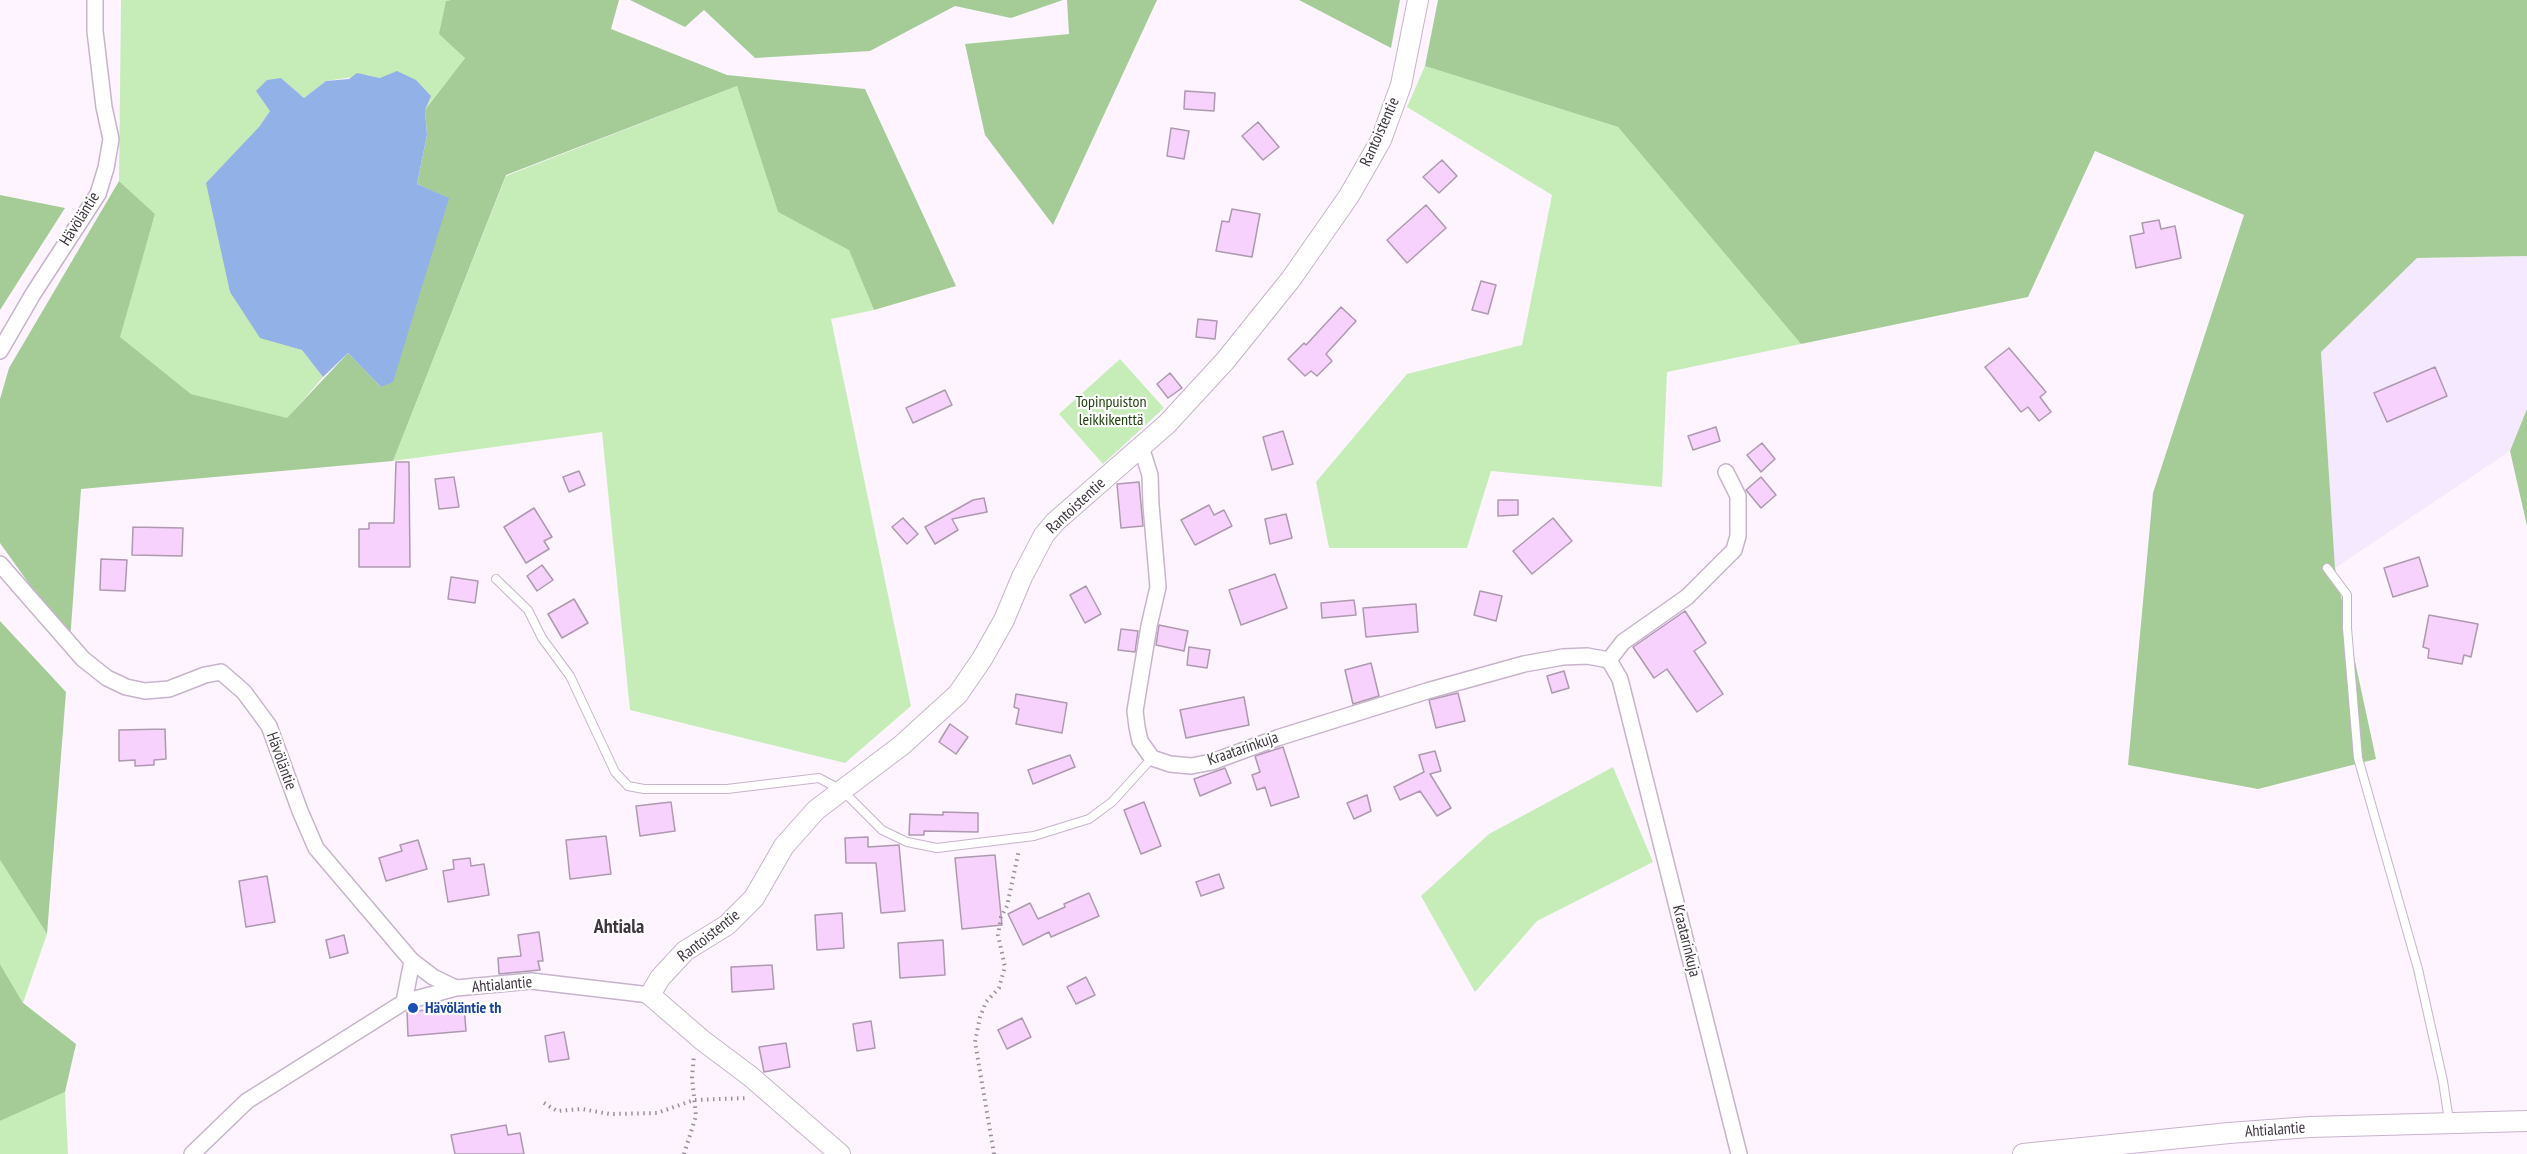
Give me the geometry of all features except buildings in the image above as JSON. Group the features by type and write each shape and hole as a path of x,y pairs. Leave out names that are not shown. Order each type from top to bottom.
{"street":[{"name":"Hävöläntie","path":"0,351 39,284 98,194 106,168 111,140 104,107 96,42 95,0"},
{"name":"Rantoistentie","path":"650,995 660,978 685,951 727,925 754,898 794,833 816,810 902,745 958,694 982,659 1004,620 1022,577 1044,535 1055,522 1167,424 1225,362 1291,279 1348,196 1381,140 1401,85 1418,0"},
{"path":"1141,447 1150,475 1158,587 1135,711 1140,741 1152,759"},
{"path":"1609,660 1623,642 1687,597 1734,550 1738,537 1738,496 1726,472"},
{"name":"Hävöläntie","path":"0,564 83,659 107,678 126,687 145,691 169,689 205,675 221,672 244,692 268,726 316,848 412,961 433,977 456,988"},
{"name":"Kraatarinkuja","path":"1152,759 1191,766 1212,762 1277,738 1427,691 1524,664 1563,657 1587,656 1609,660 1620,679 1738,1154"},
{"path":"404,1002 412,961"},
{"name":"Ahtialantie","path":"192,1154 247,1101 404,1002 456,988 531,981 650,995"},
{"path":"650,995 840,1154"},
{"name":"Ahtialantie","path":"2023,1154 2252,1131 2448,1122 2527,1121"}],"lane":[{"path":"2327,568 2348,595 2347,628 2358,758 2418,969 2443,1082 2448,1122"},
{"path":"496,579 528,610 542,638 570,676 615,772 628,786 644,789 727,789 819,778 843,791 882,830 907,842 937,848 1034,836 1089,819 1112,802 1152,759"}],"path":[{"path":"994,1154 975,1042 980,1017 986,1002 999,988 1005,967 998,935 1001,917 1007,906 1021,838"},
{"path":"684,1154 696,1116 694,1057 702,1040"},
{"path":"543,1103 557,1111 582,1109 610,1114 657,1113 694,1100 740,1100 755,1097 766,1091"}],"shaded area":[{"path":"2527,256 2527,409 2510,451 2335,568 2321,352 2417,258"}],"green space":[{"path":"121,0 451,0 446,1 465,58 425,110 380,78 367,75 326,81 304,98 281,78 270,111 259,127 260,337 302,350 323,377 287,419 191,394 119,337 155,214 119,181"},
{"path":"619,0 611,29 727,75 865,89 956,286 874,310 849,250 778,212 737,86 506,175 393,461 81,489 70,641 0,543 0,399 9,368 119,181 155,214 120,337 191,394 287,418 348,353 381,387 448,198 417,184 427,135 425,110 465,58 439,34 446,1"},
{"path":"630,0 1063,0 1011,18 955,6 870,51 755,58 704,10 685,27"},
{"path":"1067,0 1157,0 1053,225 985,135 965,44 1069,34"},
{"path":"1299,0 1400,0 1391,48"},
{"path":"1438,0 2527,0 2527,256 2417,258 2321,352 2335,568 2376,759 2258,789 2128,765 2153,493 2244,215 2095,151 2028,297 1801,344 1618,127 1425,66"},
{"path":"1425,66 1618,127 1801,344 1667,372 1662,487 1491,471 1467,548 1329,548 1316,482 1407,374 1522,345 1552,195 1407,107"},
{"path":"737,86 778,212 849,249 874,310 831,319 911,706 845,763 630,710 602,432 393,461 506,176"},
{"path":"0,195 65,208 0,310"},
{"name":"Topinpuiston leikkikenttä","path":"1120,359 1164,408 1103,464 1059,414"},
{"path":"2527,409 2527,526 2510,451"},
{"path":"0,621 66,692 47,934 0,860"},
{"path":"1613,767 1653,862 1537,921 1475,992 1421,896 1489,834"},
{"path":"0,860 47,934 23,1003 0,964"},
{"path":"0,964 23,1003 76,1044 65,1092 0,1121"},
{"path":"65,1092 68,1154 0,1154 0,1121"}],"water":[{"path":"397,71 416,80 431,96 425,110 427,135 417,184 449,198 393,382 381,387 348,353 323,377 302,350 260,338 230,292 206,183 259,127 270,111 256,91 267,80 281,78 304,98 326,81 349,79 357,73 380,78"}],"place":[{"name":"Hävöläntie th","path":"413,1008"}],"district":[{"name":"Ahtiala","path":"619,927"}]}
